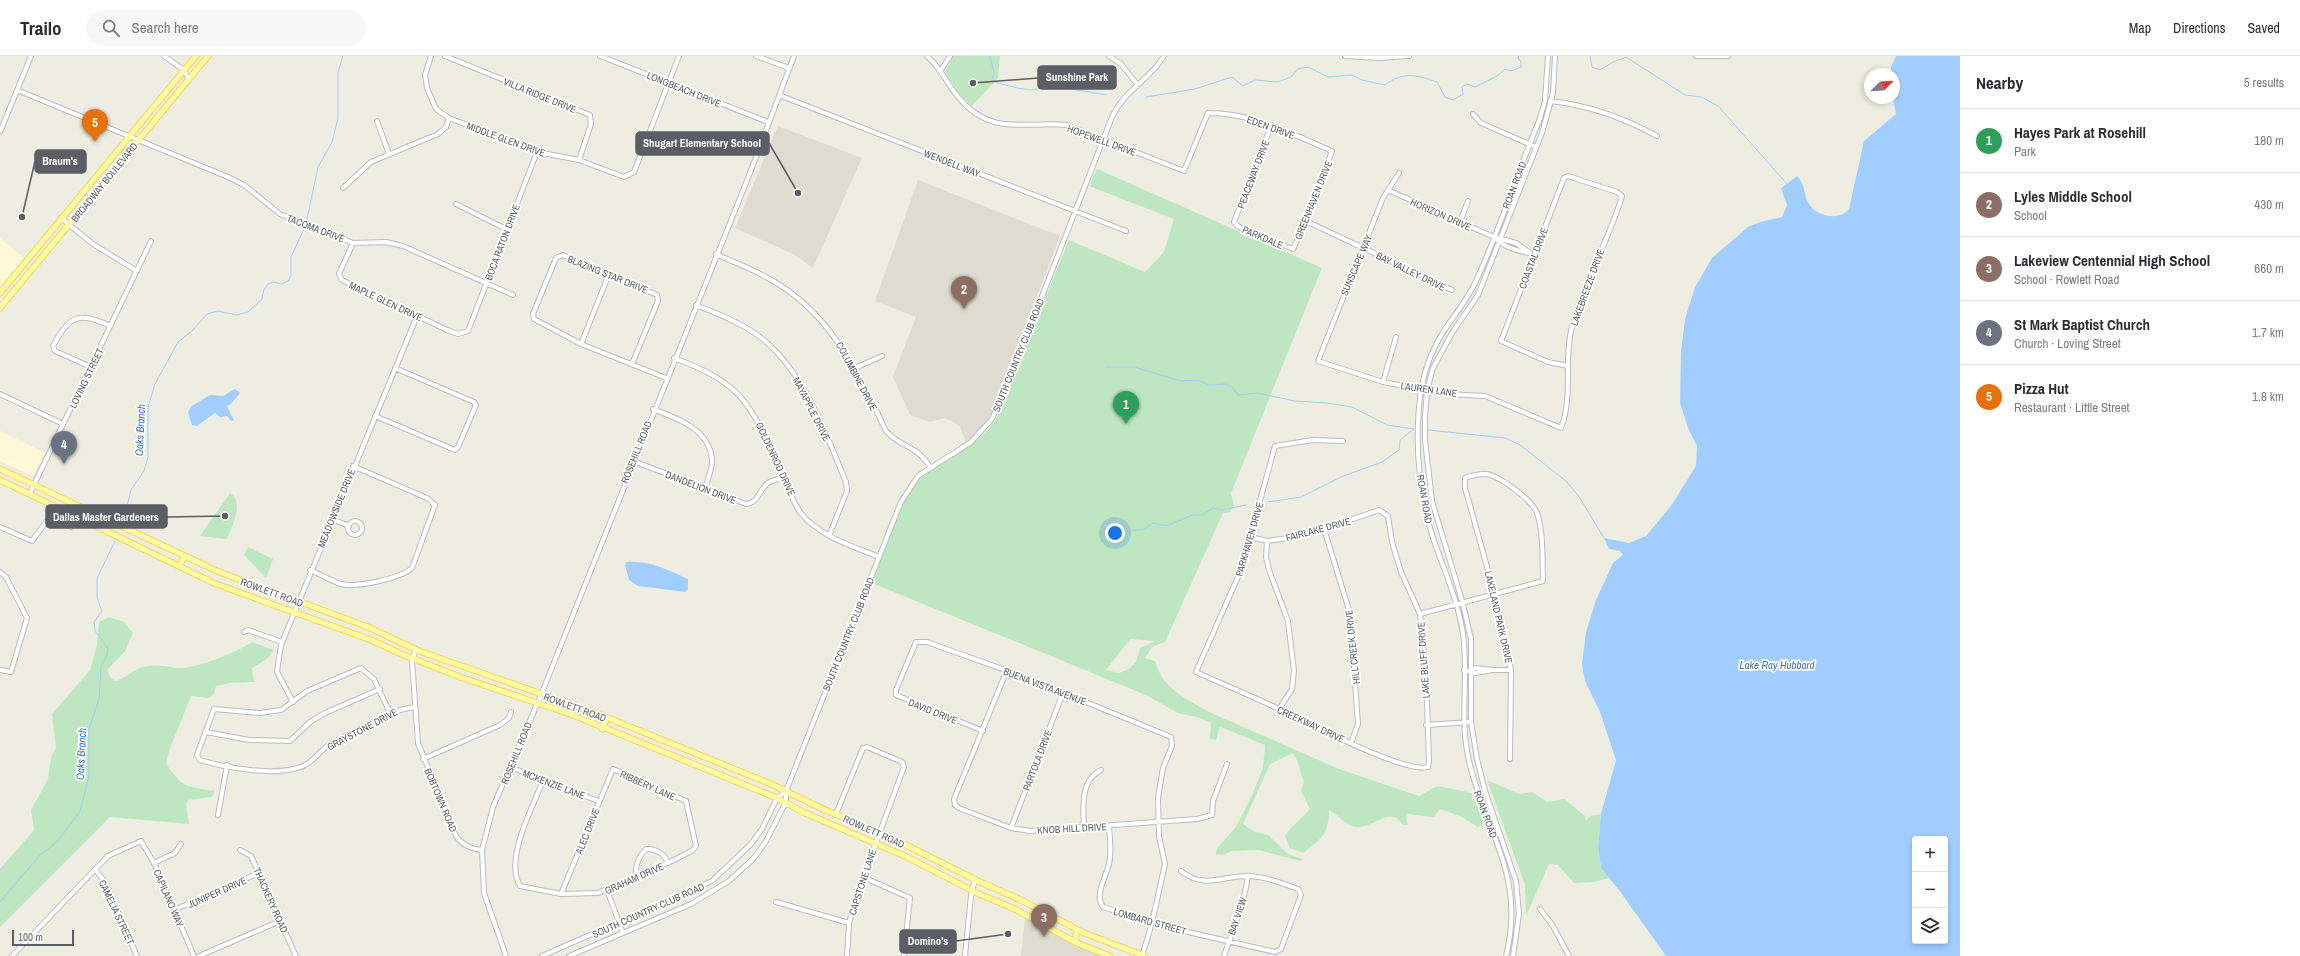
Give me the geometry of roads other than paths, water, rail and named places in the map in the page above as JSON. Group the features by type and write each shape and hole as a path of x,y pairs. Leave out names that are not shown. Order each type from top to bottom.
{"main road":[{"name":"BROADWAY BOULEVARD","path":"0,293 129,135 196,56"},
{"name":"BROADWAY BOULEVARD","path":"0,308 208,56"},
{"name":"ROWLETT ROAD","path":"0,469 184,556 264,589 368,627 416,649 607,718 786,791 880,832 975,880 1029,904 1077,930 1143,956"},
{"name":"ROWLETT ROAD","path":"0,480 30,493 216,584 371,640 413,658 573,715 602,729 777,798 810,815 875,842 972,891 1024,914 1075,941 1110,956"},
{"path":"180,566 184,556"},
{"path":"260,600 264,589"},
{"path":"602,729 607,718"},
{"path":"1024,914 1029,904"},
{"path":"1075,941 1077,930"}],"street":[{"path":"0,132 31,56"},
{"path":"164,56 184,70 189,80"},
{"name":"MIDDLE GLEN DRIVE","path":"431,56 425,76 427,88 436,109 449,118 537,152 579,160 624,177 631,175 634,172 668,82"},
{"name":"VILLA RIDGE DRIVE","path":"445,56 590,115 591,124 579,160"},
{"name":"LONGBEACH DRIVE","path":"600,56 768,122"},
{"path":"668,82 678,56"},
{"path":"756,56 789,68"},
{"name":"ROSEHILL ROAD","path":"482,850 493,807 536,703 541,695 653,410 750,173 794,56"},
{"name":"HOPEWELL DRIVE","path":"927,56 941,70 963,102 978,114 993,122 1015,126 1048,124 1067,126 1184,171"},
{"path":"941,70 950,56"},
{"path":"1109,56 1121,64 1137,84"},
{"name":"SOUTH COUNTRY CLUB ROAD","path":"569,956 695,902 730,881 753,858 771,832 786,802 786,791 901,502 918,476 971,442 992,419 1007,386 1116,110 1137,84 1154,70 1164,56"},
{"path":"1345,56 1378,58 1409,56"},
{"name":"ROAN ROAD","path":"1506,956 1512,924 1511,888 1503,858 1468,759 1463,722 1463,636 1457,605 1433,537 1422,488 1418,423 1421,389 1433,352 1445,329 1470,292 1494,237 1530,144 1545,101 1548,56"},
{"name":"ROAN ROAD","path":"1513,956 1519,914 1516,880 1481,775 1471,722 1471,639 1432,502 1425,440 1427,390 1439,355 1478,295 1501,238 1536,146 1551,101 1555,56"},
{"path":"1696,56 1728,56"},
{"name":"TACOMA DRIVE","path":"17,90 139,139 228,177 244,186 280,214 353,242 386,242 403,246 513,295"},
{"name":"WENDELL WAY","path":"779,95 1126,232"},
{"path":"1545,101 1590,109 1618,118 1657,136"},
{"name":"EDEN DRIVE","path":"1184,171 1208,113 1242,116 1332,150"},
{"path":"1473,114 1481,123 1536,146"},
{"path":"343,188 371,162 438,134 446,127 449,118"},
{"path":"377,121 389,154"},
{"name":"PEACEWAY DRIVE","path":"1234,222 1271,126"},
{"name":"GREENHAVEN DRIVE","path":"1293,249 1306,221 1332,150"},
{"name":"BOCA RATON DRIVE","path":"468,331 506,229 537,152"},
{"name":"SUNSCAPE WAY","path":"1318,361 1333,318 1388,190 1399,173"},
{"name":"LAKEBREEZE DRIVE","path":"1561,428 1566,410 1568,350 1575,318 1622,196 1617,192 1572,176 1566,176"},
{"name":"COASTAL DRIVE","path":"1566,176 1532,254 1501,341 1548,362 1568,366"},
{"name":"HORIZON DRIVE","path":"1388,190 1494,237 1522,246 1532,254"},
{"path":"1460,222 1468,201"},
{"path":"456,204 506,229"},
{"path":"62,218 93,244 137,271"},
{"name":"BAY VALLEY DRIVE","path":"1306,221 1452,290"},
{"name":"PARKDALE","path":"1234,222 1245,230 1293,249"},
{"name":"HORIZON DRIVE","path":"1494,237 1499,243 1514,250 1532,254"},
{"name":"LOVING STREET","path":"30,493 151,241"},
{"name":"MAPLE GLEN DRIVE","path":"353,242 339,274 342,280 458,334 468,331"},
{"name":"COLUMBINE DRIVE","path":"716,254 767,277 795,295 831,330 855,368 886,431 893,440 916,450 930,467"},
{"name":"BLAZING STAR DRIVE","path":"581,344 534,317 533,314 554,260 558,257 563,256 655,293 658,301 632,364"},
{"path":"609,274 581,344 666,378"},
{"name":"MAYAPPLE DRIVE","path":"696,305 723,316 763,340 788,364 805,391 846,482 847,491 829,536"},
{"path":"91,367 55,351 53,346 63,330 75,318 83,316 94,318 110,326"},
{"name":"MEADOWSIDE DRIVE","path":"293,702 288,698 277,672 282,642 353,466 417,316"},
{"path":"1383,382 1396,337"},
{"path":"855,368 882,356"},
{"name":"GOLDENROD DRIVE","path":"674,358 704,369 731,387 746,402 757,419 800,512 829,536 879,557"},
{"name":"LAUREN LANE","path":"1318,361 1383,382 1447,394 1485,396 1561,428"},
{"path":"375,416 454,450 458,447 470,420 476,405 474,402 395,368"},
{"path":"0,394 63,424"},
{"path":"653,410 690,424 699,432 708,446 712,458 705,489"},
{"name":"PARKHAVEN DRIVE","path":"1196,672 1241,570 1275,446 1313,440 1343,442"},
{"name":"DANDELION DRIVE","path":"633,460 734,501 752,504 768,483 783,477"},
{"path":"310,570 341,584 352,585 399,575 412,568 435,505 427,498 353,466"},
{"name":"LAKELAND PARK DRIVE","path":"1495,595 1543,581 1541,544 1536,512 1524,497 1497,478 1487,474 1465,478 1465,488 1495,595 1510,670 1510,759"},
{"path":"0,527 32,541 46,522 50,520 71,527 81,507"},
{"name":"FAIRLAKE DRIVE","path":"1250,537 1267,542 1324,529 1379,510 1384,512"},
{"name":"LAKE BLUFF DRIVE","path":"1384,512 1388,516 1392,542 1401,572 1420,614 1426,674 1428,767"},
{"path":"332,519 349,526"},
{"name":"HILL CREEK DRIVE","path":"1324,529 1350,613 1358,724 1352,743"},
{"path":"1267,542 1266,557 1269,570 1288,621 1294,671 1292,689 1279,709"},
{"path":"0,572 6,577 27,618 11,672 0,670"},
{"path":"1420,614 1495,595"},
{"path":"244,632 248,630 282,642"},
{"name":"BUENA VISTA AVENUE","path":"919,641 927,642 993,667 1007,670 1169,736 1172,741 1172,746 1161,778 1159,822"},
{"name":"DAVID DRIVE","path":"919,641 916,642 903,670 896,690 896,695 983,731"},
{"name":"BOBTOWN ROAD","path":"416,649 413,658 415,706 418,743 423,759 456,836 460,842 470,847 482,850"},
{"path":"380,689 325,713 310,722 290,741 249,740 206,732 214,709 272,712 281,710 308,691 361,668 374,679 380,689 390,713"},
{"name":"KNOB HILL DRIVE","path":"1007,670 954,799 955,805 959,808 1011,828 1030,831 1197,819 1212,815 1213,801 1227,764"},
{"path":"1464,670 1471,670 1475,673 1493,670 1510,670"},
{"name":"CREEKWAY DRIVE","path":"1196,672 1352,743 1407,765 1423,769 1428,767"},
{"name":"PARTOLA DRIVE","path":"1011,828 1063,693"},
{"name":"GRAYSTONE DRIVE","path":"206,732 198,752 198,758 204,761 270,771 292,770 303,766 315,758 326,746 390,713 415,706"},
{"path":"423,759 500,725 509,718 511,712"},
{"path":"1426,725 1471,722"},
{"name":"CAPSTONE LANE","path":"836,814 863,748 867,747 902,762 904,767 863,876 849,923 847,956"},
{"path":"218,814 227,765"},
{"name":"MCKENZIE LANE","path":"510,768 598,802"},
{"name":"ALEC DRIVE","path":"561,894 613,769"},
{"name":"RIBBERY LANE","path":"613,769 686,801 696,846"},
{"path":"1084,828 1083,806 1088,781 1094,774 1102,770"},
{"name":"GRAHAM DRIVE","path":"544,780 520,839 516,874 520,886 561,894 578,895 607,890 668,863 693,850 696,846"},
{"name":"SOUTH COUNTRY CLUB ROAD","path":"542,956 691,892 712,881 744,852 762,829 777,798 786,791"},
{"path":"1143,956 1165,864 1159,822"},
{"name":"LOMBARD STREET","path":"1109,826 1110,860 1099,895 1099,902 1103,907 1110,911 1152,923 1275,952 1278,951 1281,949 1300,891 1283,884 1248,876"},
{"name":"CAPILANO WAY","path":"95,869 108,856 141,841 154,863 194,956"},
{"path":"154,863 175,853 182,844"},
{"path":"636,876 635,869 638,859 646,849 655,850 663,854 668,863"},
{"name":"THACKERY ROAD","path":"240,850 251,856 296,956"},
{"path":"482,850 484,893 506,956"},
{"path":"1503,858 1508,855"},
{"path":"12,956 95,869"},
{"name":"CAMELIA STREET","path":"95,869 105,882 138,956"},
{"path":"1181,871 1190,878 1205,882 1248,876"},
{"name":"JUNIPER DRIVE","path":"174,910 259,873"},
{"path":"863,876 910,898 904,956"},
{"name":"BAY VIEW","path":"1224,956 1228,941 1243,903 1248,876"},
{"path":"965,956 972,891 975,880"},
{"path":"607,890 623,933"},
{"path":"691,892 695,902"},
{"path":"776,902 849,923"},
{"path":"1540,909 1553,926 1569,956"},
{"path":"199,956 280,921"}],"water":[{"name":"Lake Ray Hubbard","path":"1896,56 1960,56 1960,956 1666,956 1619,890 1601,868 1598,847 1601,814 1616,760 1600,712 1585,681 1582,664 1586,632 1596,600 1613,563 1623,555 1620,551 1609,549 1604,538 1629,543 1646,536 1671,506 1696,466 1697,446 1688,428 1680,403 1681,352 1685,319 1695,287 1712,258 1748,227 1760,222 1782,217 1787,205 1781,188 1797,176 1802,182 1809,204 1817,212 1834,216 1845,213 1849,209 1864,141 1896,114 1894,104 1900,104 1900,68 1891,68"},
{"path":"235,389 240,393 231,404 227,406 234,421 231,421 227,416 220,417 215,413 197,426 192,425 188,412 192,406 210,395 223,396"},
{"path":"626,562 650,564 673,572 688,579 688,589 685,592 638,586 629,580 625,565"}],"waterway":[{"name":"Oaks Branch","path":"307,219 318,167 332,142 338,118 338,72 343,56"},
{"path":"990,56 994,73 992,80 994,82 1031,90 1053,86 1107,95"},
{"path":"1146,97 1195,89 1232,77 1243,86 1255,80 1278,82 1291,77 1298,69 1308,67 1328,77 1352,75 1362,80 1385,85 1404,76 1417,76 1437,82 1445,97 1453,100 1463,94 1462,87 1467,84 1475,87 1497,76 1505,69 1511,71 1521,67 1521,62 1518,58 1519,56"},
{"path":"1590,56 1592,67 1600,70 1613,62 1626,57 1685,95 1701,97 1718,106 1787,184"},
{"name":"Oaks Branch","path":"123,522 131,490 144,471 148,457 148,407 155,384 178,342 193,330 207,314 218,311 237,315 248,312 262,299 264,289 268,284 273,282 282,284 288,281 291,276 291,257 304,229"},
{"path":"1106,367 1134,367 1181,381 1198,380 1209,385 1226,384 1233,388 1238,395 1258,393 1294,401 1326,403 1352,407 1387,425 1414,429"},
{"path":"1268,502 1301,497 1341,477 1382,462 1399,450 1400,440 1414,429"},
{"path":"1428,430 1505,438 1520,445 1566,481 1580,498 1604,538"},
{"path":"1131,531 1145,529 1153,523 1166,526 1193,515 1202,515 1213,508 1222,510 1246,505"},
{"name":"Oaks Branch","path":"0,902 40,855 58,841 80,811 89,776 89,729 99,699 101,666 107,655 108,648 95,631 94,622 102,611 97,598 97,578 115,541"}],"place":[{"name":"Sunshine Park","path":"973,83"},
{"name":"Pizza Hut","path":"95,142"},
{"name":"Shugart Elementary School","path":"798,193"},
{"name":"Braum's","path":"22,217"},
{"name":"Lyles Middle School","path":"964,309"},
{"name":"Hayes Park at Rosehill","path":"1126,424"},
{"name":"St Mark Baptist Church","path":"64,464"},
{"name":"Dallas Master Gardeners","path":"225,516"},
{"name":"Domino's","path":"1008,934"},
{"name":"Lakeview Centennial High School","path":"1044,937"}]}
